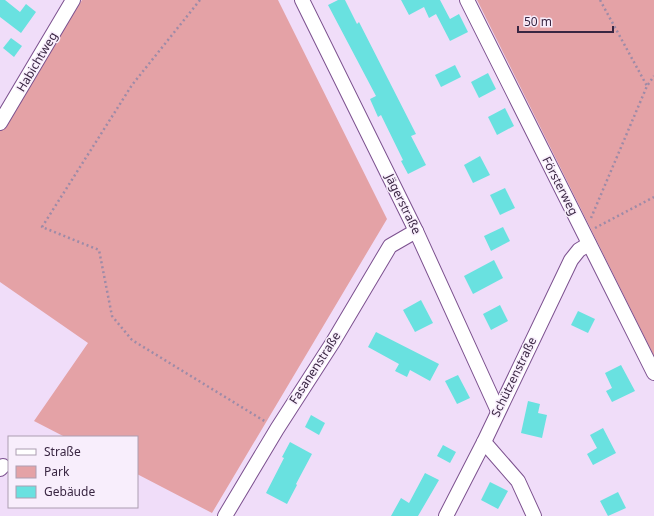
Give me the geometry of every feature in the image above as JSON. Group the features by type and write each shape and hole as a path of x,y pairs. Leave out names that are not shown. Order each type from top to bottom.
{"street":[{"name":"Habichtweg","path":"0,123 73,0"},
{"name":"Jägerstraße","path":"302,0 416,231 498,411"},
{"name":"Försterweg","path":"467,0 654,372"},
{"name":"Fasanenstraße","path":"225,516 276,429 333,342 390,246 416,231"},
{"name":"Schützenstraße","path":"446,516 484,442 571,260 586,239"},
{"path":"484,442 518,481 534,516"}],"path":[{"path":"200,0 132,85 42,227 99,250 112,316 132,340 276,429"},
{"path":"600,0 647,86"},
{"path":"586,239 647,86 654,76"},
{"path":"586,239 654,198"}],"green space":[{"path":"82,0 278,0 387,219 212,513 138,475 138,436 63,436 34,421 88,343 0,282 0,128"},
{"path":"477,0 654,0 654,356"}],"building":[{"path":"0,0 5,0 20,12 26,4 36,12 21,33 0,17"},
{"path":"338,0 345,0 357,24 359,22 416,134 411,136 426,165 408,174 401,161 403,160 381,115 378,117 370,99 376,96 328,5"},
{"path":"401,0 440,0 450,19 459,14 468,32 450,41 436,14 429,18 424,7 409,15"},
{"path":"11,38 22,46 14,57 3,48"},
{"path":"455,65 461,77 441,87 435,75"},
{"path":"488,73 496,89 479,98 471,82"},
{"path":"505,108 514,126 497,135 488,117"},
{"path":"480,156 490,175 473,183 464,165"},
{"path":"505,188 515,208 500,215 490,195"},
{"path":"503,227 510,241 491,251 484,236"},
{"path":"494,260 503,278 473,294 464,276"},
{"path":"421,300 433,323 415,332 403,310"},
{"path":"500,305 508,321 491,330 483,314"},
{"path":"578,311 595,319 588,333 571,325"},
{"path":"376,332 439,364 430,381 410,370 407,377 395,371 399,364 368,347"},
{"path":"621,365 635,391 612,402 606,391 612,388 605,373"},
{"path":"458,375 470,398 457,404 445,381"},
{"path":"528,401 540,404 538,413 547,415 542,438 521,433"},
{"path":"311,415 325,423 319,435 305,427"},
{"path":"603,428 616,453 593,465 587,454 597,448 590,435"},
{"path":"290,442 312,454 287,504 266,493 284,458 282,457"},
{"path":"443,445 456,452 450,463 437,456"},
{"path":"425,473 439,480 418,516 391,516 401,498 409,503"},
{"path":"490,482 508,491 498,509 481,500"},
{"path":"618,492 626,508 608,516 600,501"}]}
